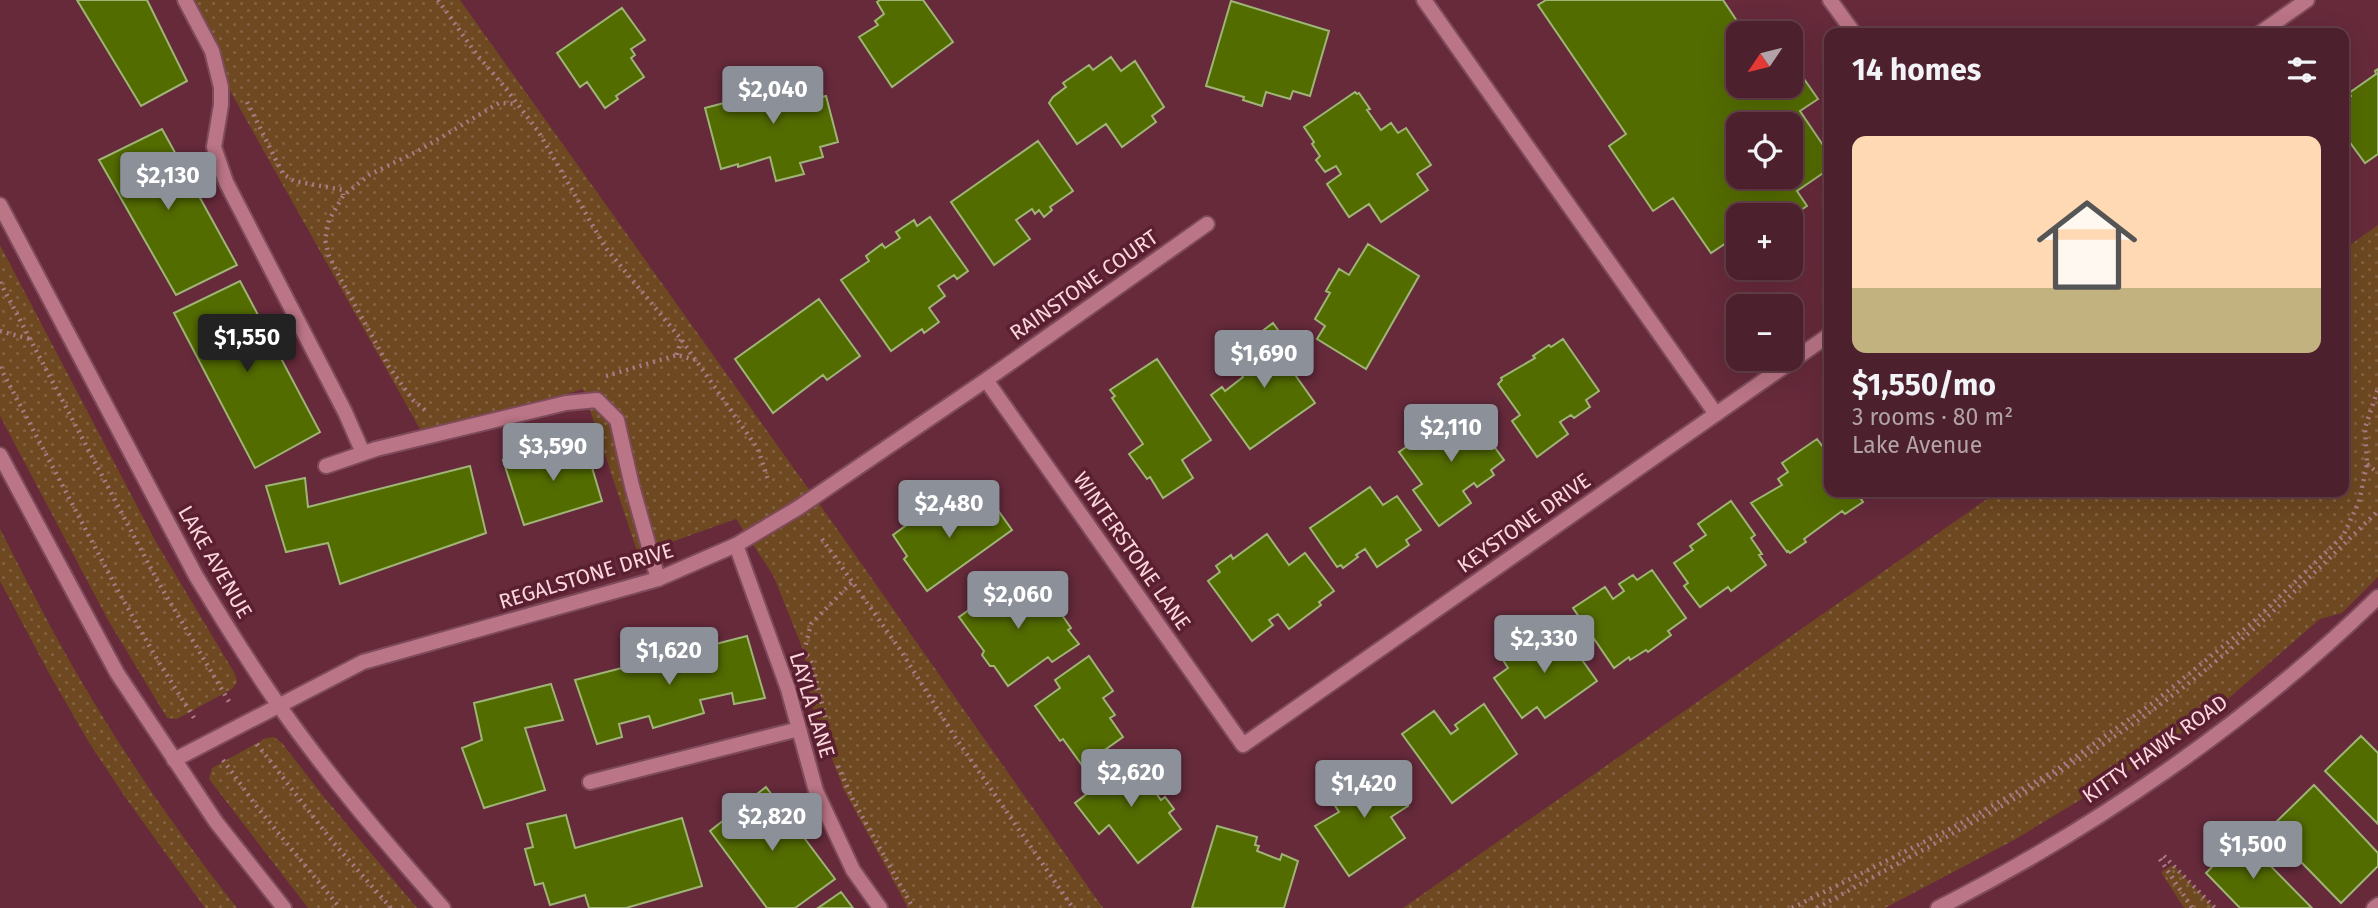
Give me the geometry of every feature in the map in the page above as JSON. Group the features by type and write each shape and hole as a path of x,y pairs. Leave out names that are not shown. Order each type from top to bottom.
{"street":[{"path":"185,0 212,51 221,87 214,148 226,182 345,412 363,453"},
{"path":"1423,0 1716,414"},
{"path":"1830,0 1850,28"},
{"path":"2267,28 2307,0"},
{"name":"LAKE AVENUE","path":"0,205 196,576 278,705 352,803 443,908"},
{"name":"RAINSTONE COURT","path":"986,380 1207,224"},
{"name":"KEYSTONE DRIVE","path":"1242,746 1824,338"},
{"name":"REGALSTONE DRIVE","path":"174,760 363,662 658,579 736,545 798,508 986,380"},
{"name":"WINTERSTONE LANE","path":"986,380 1242,746"},
{"path":"326,466 363,453 566,403 597,400 617,420 658,579"},
{"path":"0,455 117,673 216,822 284,908"},
{"name":"LAYLA LANE","path":"736,545 788,689 816,791 853,870 880,908"},
{"name":"KITTY HAWK ROAD","path":"1938,908 2035,855 2194,750 2277,686 2378,597"},
{"path":"590,782 799,729"}],"path":[{"path":"438,0 477,55 538,131 605,247 681,339 758,449 769,483"},
{"path":"241,90 283,174 294,181 343,190 343,196"},
{"path":"435,414 427,412 413,400 389,367 329,256 325,240 329,220 343,196 369,175 418,151 499,103 517,104"},
{"path":"0,282 157,580 227,699"},
{"path":"0,331 30,339"},
{"path":"677,355 681,339"},
{"path":"602,377 677,355 696,360"},
{"path":"0,367 115,585 193,716"},
{"path":"1792,908 1952,828 2056,770 2154,702 2252,623 2343,536 2359,502 2367,464 2365,428 2378,389"},
{"path":"2367,464 2378,473"},
{"path":"1816,908 2052,777 2172,696 2270,615 2378,510"},
{"path":"822,539 901,651 953,734 1073,908"},
{"path":"830,735 812,663 804,652 811,624 852,582"},
{"path":"263,752 332,841 391,908"},
{"path":"835,757 853,800 913,908"},
{"path":"230,771 340,908"},
{"path":"2192,908 2162,857 2215,908"}],"shaded area":[{"path":"179,0 460,0 1103,908 908,908 844,790 811,703 804,652 773,575 736,519 638,554 583,389 425,438"},
{"path":"2378,225 2378,577 2342,613 2320,619 2222,704 2133,768 2014,840 1885,908 1403,908 1990,497 2349,497 2349,246"},
{"path":"0,245 156,542 235,674 237,682 232,689 177,719 167,718 108,620 0,416"},
{"path":"0,529 61,646 119,742 156,799 237,908 205,908 88,741 0,581"},
{"path":"274,737 282,743 417,908 308,908 209,779 212,768 266,738"},
{"path":"2173,865 2215,908 2184,908 2161,872"}],"building":[{"path":"77,0 147,0 187,81 141,106"},
{"path":"923,0 953,42 892,87 859,37 878,25 875,21 884,14 877,2"},
{"path":"1546,0 1723,0 1737,21 1726,21 1726,98 1803,98 1803,78 1818,99 1801,112 1726,112 1726,189 1800,189 1797,191 1807,206 1803,209 1803,203 1726,203 1726,243 1711,253 1673,198 1653,211 1609,146 1626,134 1538,5"},
{"path":"1231,1 1329,31 1310,96 1293,91 1290,99 1266,92 1262,106 1243,100 1244,97 1206,86"},
{"path":"622,8 645,40 631,49 635,55 631,58 644,77 616,96 618,99 605,108 587,82 580,87 557,53"},
{"path":"1111,57 1121,71 1135,61 1164,107 1152,116 1156,122 1122,147 1106,124 1077,144 1049,103 1066,87 1063,83 1089,65 1093,70"},
{"path":"801,68 809,100 826,96 838,142 820,147 823,157 800,163 804,174 776,181 770,157 738,167 738,164 721,169 705,108 758,94 755,80"},
{"path":"2378,69 2378,154 2365,163 2349,141 2349,93 2376,74"},
{"path":"1355,92 1359,93 1370,109 1367,110 1381,130 1391,123 1398,133 1406,128 1431,165 1417,174 1428,190 1381,222 1369,204 1349,217 1327,184 1341,174 1336,166 1325,172 1316,160 1320,156 1304,127"},
{"path":"1803,115 1824,147 1824,172 1803,187"},
{"path":"162,129 237,265 176,295 99,160"},
{"path":"1038,141 1073,191 1050,207 1052,210 1044,217 1039,210 1035,214 1032,209 1016,220 1030,239 994,265 951,202"},
{"path":"930,217 968,271 957,279 954,275 938,286 945,296 929,308 939,322 924,333 922,329 891,351 841,280 869,261 866,256 882,244 885,248 900,238 896,232 914,220 917,226"},
{"path":"1368,244 1419,276 1366,369 1317,339 1325,326 1315,319 1330,293 1326,291 1339,269 1349,275"},
{"path":"240,281 320,432 255,468 174,313"},
{"path":"819,299 860,356 827,380 823,375 773,413 735,359"},
{"path":"1273,323 1296,355 1286,362 1315,403 1250,449 1211,395 1222,387 1225,391 1243,377 1235,367 1253,355 1245,344"},
{"path":"1563,339 1599,391 1586,400 1590,407 1574,418 1571,415 1560,422 1568,434 1537,457 1512,421 1520,415 1498,384 1501,378 1535,358 1533,356 1549,345 1551,347"},
{"path":"1157,359 1211,440 1182,460 1193,478 1163,498 1150,477 1147,479 1129,454 1143,444 1112,398 1115,396 1110,390"},
{"path":"1465,407 1504,460 1491,470 1494,475 1477,487 1474,483 1463,491 1471,503 1439,526 1413,490 1422,484 1399,452"},
{"path":"1817,439 1824,448 1824,497 1860,497 1863,502 1845,514 1842,511 1790,553 1751,503 1782,485 1778,479 1788,472 1782,463"},
{"path":"585,444 602,501 524,525 503,460"},
{"path":"470,466 486,533 340,584 328,543 286,552 266,486 305,478 308,507"},
{"path":"1370,487 1383,505 1397,496 1421,530 1406,540 1409,545 1377,567 1365,549 1343,568 1341,565 1337,567 1310,528"},
{"path":"990,499 1012,530 927,591 904,559 907,556 893,535 939,501 952,519 961,520"},
{"path":"1731,501 1755,535 1751,538 1766,565 1731,591 1728,587 1700,607 1684,586 1688,583 1674,563 1693,550 1690,546 1706,535 1698,524"},
{"path":"1267,534 1289,565 1305,553 1334,591 1319,602 1321,605 1289,629 1278,614 1269,620 1273,625 1252,641 1208,581 1220,572 1216,566 1231,555 1233,559"},
{"path":"1652,570 1686,618 1668,631 1671,635 1648,652 1646,650 1630,660 1629,657 1614,668 1573,608 1605,587 1613,599 1624,591 1619,584 1633,575 1637,580"},
{"path":"1022,573 1029,584 1021,590 1035,609 1050,598 1079,644 1052,662 1048,657 1008,686 994,666 990,666 982,655 984,651 959,617"},
{"path":"1558,626 1597,681 1545,718 1537,707 1522,718 1494,678 1508,668 1503,660 1534,638 1536,642"},
{"path":"747,636 765,698 734,704 732,693 700,700 704,713 653,728 649,716 619,724 622,737 597,744 575,680"},
{"path":"1089,656 1113,691 1103,698 1115,715 1110,718 1123,737 1084,768 1035,706 1060,688 1055,680"},
{"path":"551,684 563,720 525,728 545,790 484,808 462,748 482,740 474,703"},
{"path":"1484,704 1517,754 1452,803 1402,734 1434,711 1451,734 1458,729 1455,725"},
{"path":"2361,736 2378,753 2378,824 2325,771"},
{"path":"1137,755 1161,787 1155,792 1161,800 1165,797 1174,809 1169,813 1181,829 1138,863 1109,825 1099,834 1075,803"},
{"path":"1380,765 1408,806 1391,817 1405,838 1349,876 1315,826 1339,812 1330,798 1361,774 1363,777"},
{"path":"2314,785 2378,853 2378,866 2341,903 2269,829"},
{"path":"766,787 835,879 795,908 767,908 710,831"},
{"path":"566,815 575,848 682,818 702,886 626,908 589,908 585,895 550,905 543,883 535,885 525,849 533,847 527,824"},
{"path":"1217,826 1257,837 1257,851 1280,860 1282,854 1298,861 1284,908 1192,908"},
{"path":"2242,837 2312,908 2240,908 2206,873"},
{"path":"841,892 853,908 818,908"}]}
